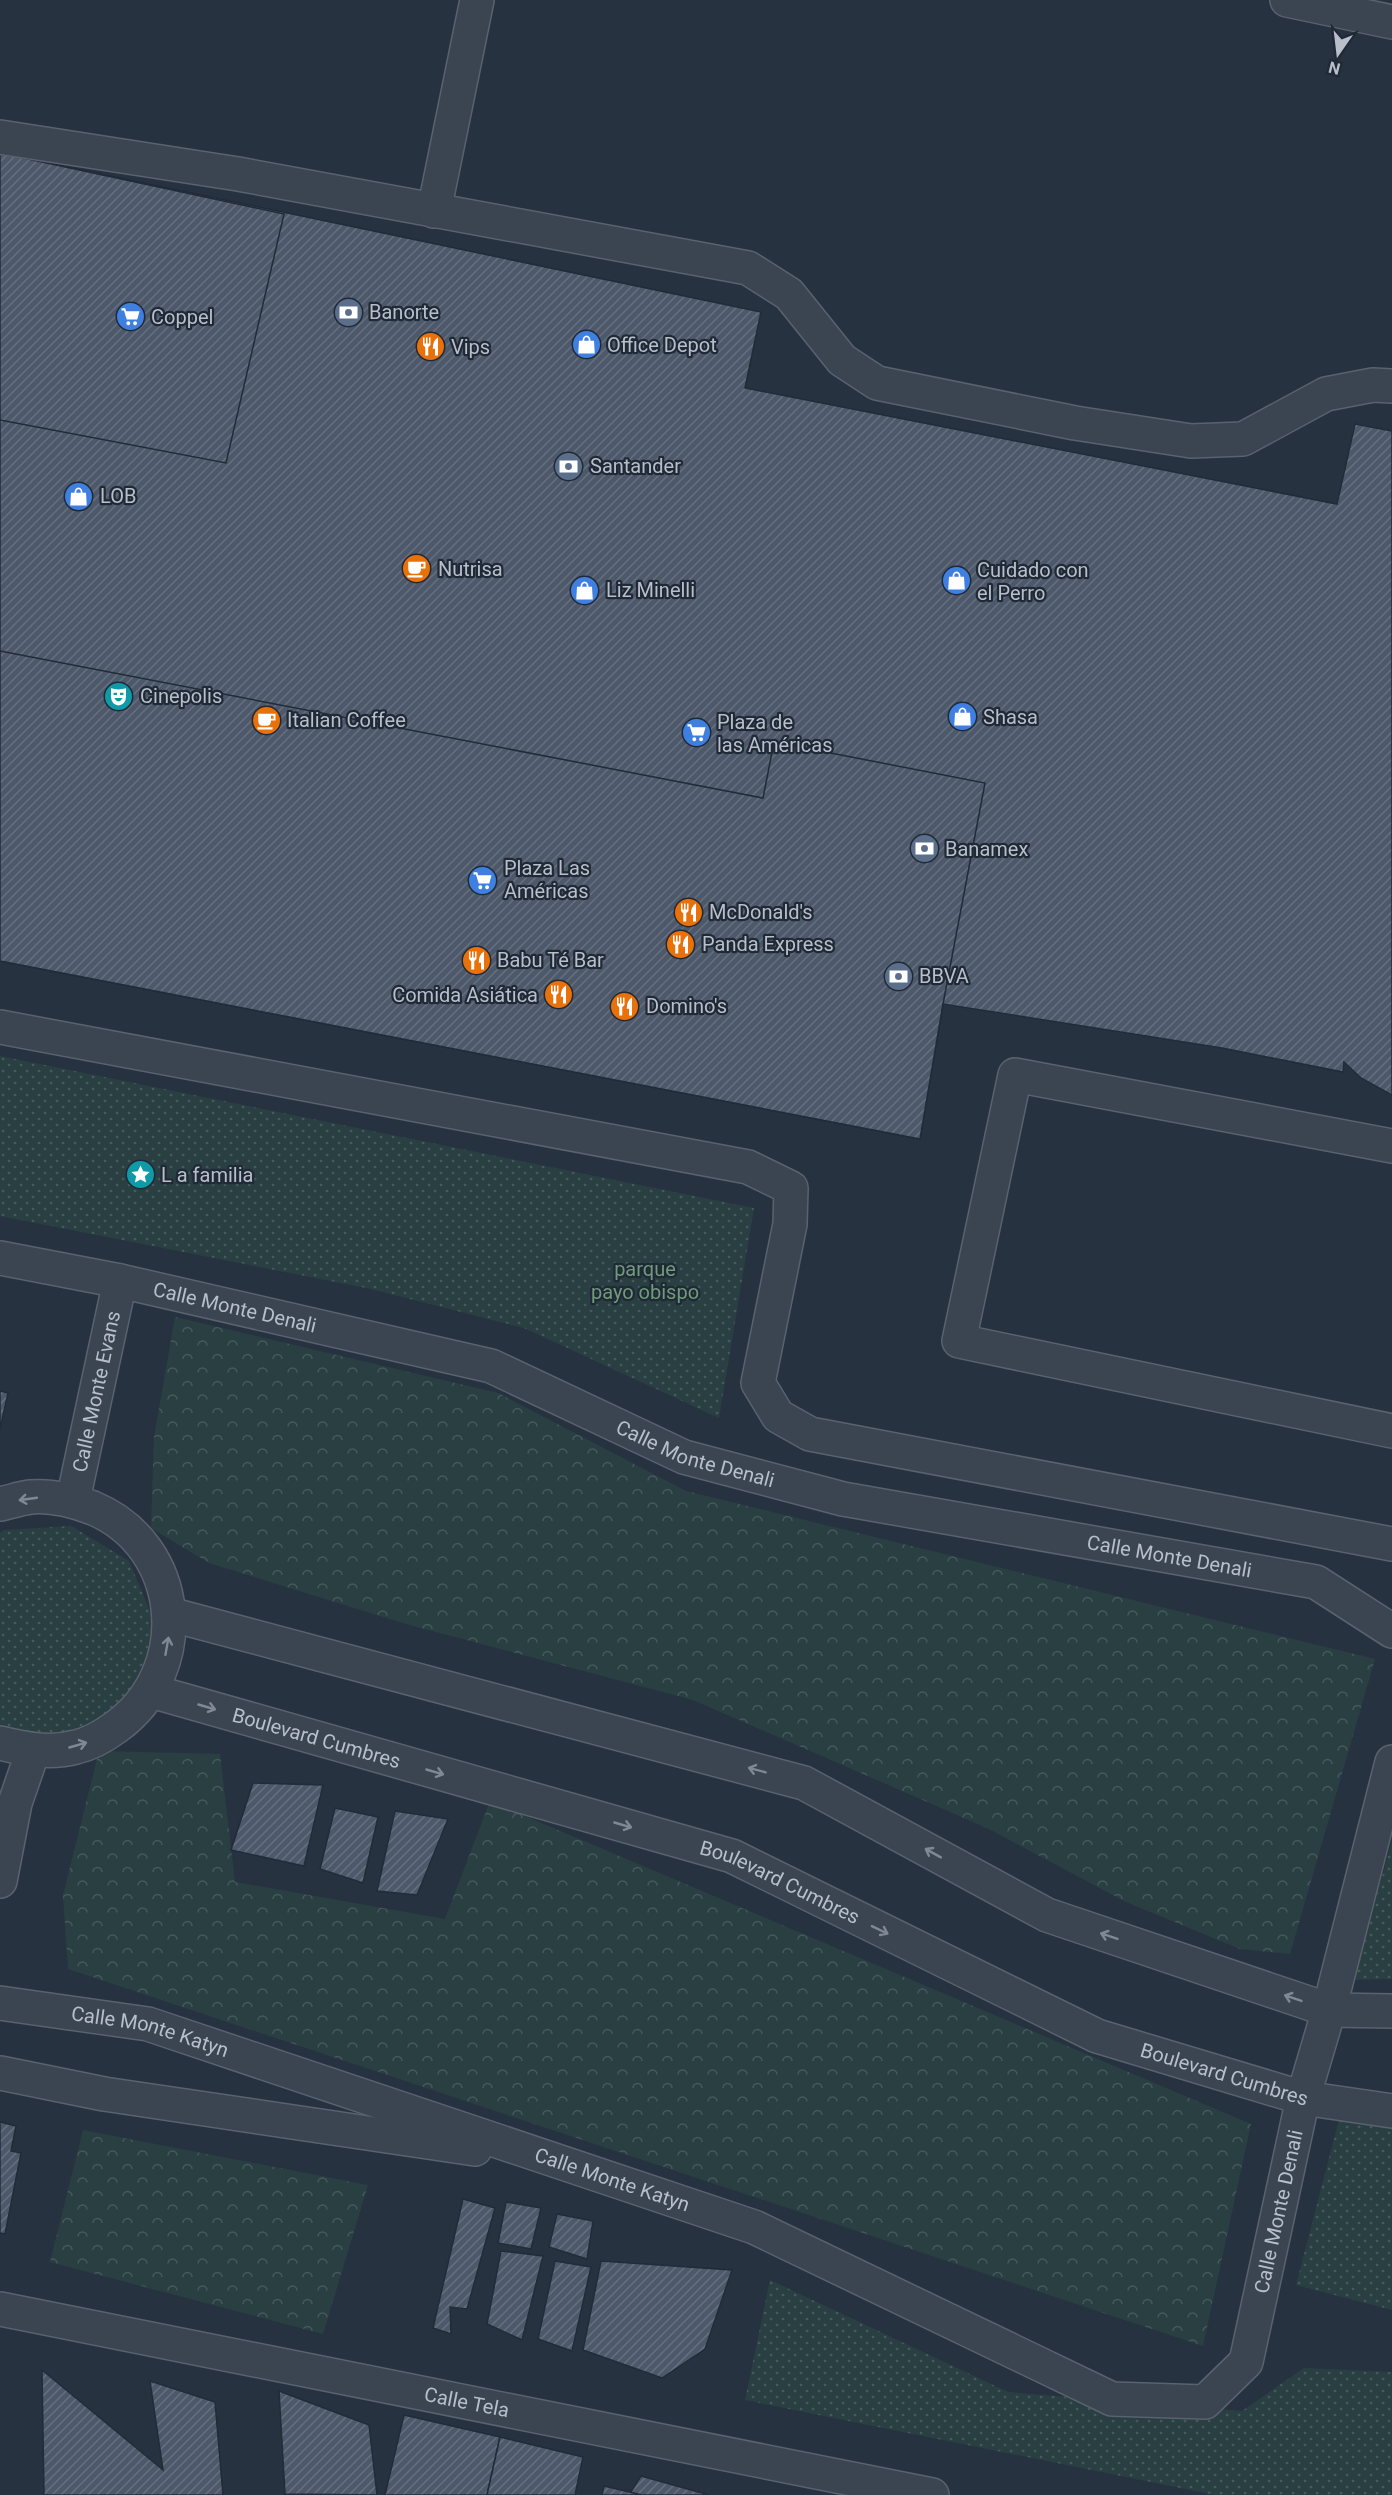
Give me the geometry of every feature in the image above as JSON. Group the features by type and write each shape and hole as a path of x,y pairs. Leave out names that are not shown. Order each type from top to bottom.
{"street":[{"path":"434,211 477,0"},
{"path":"1287,0 1392,22"},
{"path":"0,137 238,174 748,268 789,294 842,360 877,383 1075,423 1191,441 1242,439 1326,394 1373,385 1392,386"},
{"path":"0,1027 747,1167 791,1188 790,1224 758,1383 778,1416 810,1434 1392,1544"},
{"path":"1392,1146 1015,1075 959,1341 1392,1431"},
{"name":"Calle Monte Denali","path":"0,1258 120,1281 490,1366 684,1457 843,1499 1316,1582 1392,1631"},
{"name":"Calle Monte Evans","path":"73,1500 120,1281"},
{"path":"0,1504 32,1497 73,1500 106,1514 135,1536 155,1565 168,1598 170,1634 164,1664 151,1691 132,1716 106,1735 76,1747 33,1751 0,1743"},
{"path":"169,1614 804,1783 1047,1915 1329,2010 1392,2011"},
{"name":"Boulevard Cumbres","path":"151,1691 732,1856 1097,2036 1303,2098 1392,2111"},
{"path":"0,1881 15,1803 33,1751"},
{"name":"Calle Monte Denali","path":"1205,2402 1246,2362 1303,2098 1329,2010 1392,1762"},
{"name":"Calle Monte Katyn","path":"0,2003 148,2024 754,2227 1112,2399 1205,2402"},
{"path":"0,2073 104,2094 562,2162"},
{"name":"Calle Tela","path":"0,2309 912,2493"}],"green space":[{"name":"parque payo obispo","path":"0,1056 754,1208 719,1418 524,1328 371,1289 0,1216"},
{"path":"175,1317 498,1393 686,1491 1375,1659 1290,1954 1240,1949 1126,1902 987,1828 693,1700 406,1624 209,1563 151,1528 154,1437"},
{"path":"71,1526 129,1561 155,1623 139,1689 87,1732 20,1738 0,1726 0,1533 4,1530"},
{"path":"99,1751 220,1754 235,1882 445,1919 490,1801 1251,2124 1203,2346 68,1969 63,1895"},
{"path":"1392,1841 1392,1979 1353,1980"},
{"path":"1342,2108 1392,2121 1392,2310 1296,2285"},
{"path":"83,2130 368,2185 323,2334 50,2262"},
{"path":"770,2280 1008,2392 1242,2411 1304,2368 1392,2372 1392,2495 1215,2495 745,2400"}],"building":[{"name":"Plaza de las Américas","path":"0,153 761,312 745,388 1337,504 1355,424 1392,431 1392,1095 1361,1078 1344,1062 1343,1072 1222,1048 943,1004 920,1139 0,961"},
{"name":"Coppel","path":"0,153 284,214 226,463 0,420"},
{"name":"Plaza Las Américas","path":"0,651 763,798 774,742 985,783 920,1139 0,961"},
{"path":"0,1391 8,1393 0,1429"},
{"path":"253,1783 323,1785 304,1866 231,1850"},
{"path":"335,1808 378,1817 363,1883 320,1869"},
{"path":"395,1811 448,1819 417,1895 377,1891"},
{"path":"0,2122 16,2126 11,2151 21,2153 5,2234 0,2233"},
{"path":"463,2199 495,2208 467,2309 450,2307 451,2334 433,2328"},
{"path":"506,2202 541,2208 531,2249 498,2243"},
{"path":"557,2214 593,2221 587,2259 549,2247"},
{"path":"501,2251 543,2256 522,2340 487,2324"},
{"path":"555,2261 591,2267 572,2351 538,2339"},
{"path":"601,2261 732,2270 705,2349 662,2378 583,2350"},
{"path":"42,2370 163,2470 150,2381 215,2402 223,2495 44,2495"},
{"path":"279,2391 369,2425 377,2495 285,2494"},
{"path":"404,2415 500,2437 487,2495 385,2495"},
{"path":"500,2437 583,2457 575,2495 487,2495"},
{"path":"641,2476 709,2495 629,2495"},
{"path":"604,2486 642,2495 602,2495"}],"place":[{"name":"Banorte","path":"348,312"},
{"name":"Coppel","path":"130,317"},
{"name":"Office Depot","path":"586,345"},
{"name":"Vips","path":"430,347"},
{"name":"Santander","path":"569,466"},
{"name":"LOB","path":"79,496"},
{"name":"Nutrisa","path":"417,569"},
{"name":"Cuidado con el Perro","path":"956,581"},
{"name":"Liz Minelli","path":"585,590"},
{"name":"Cinepolis","path":"119,696"},
{"name":"Shasa","path":"962,717"},
{"name":"Italian Coffee","path":"266,720"},
{"name":"Plaza de las Américas","path":"696,733"},
{"name":"Banamex","path":"924,849"},
{"name":"Plaza Las Américas","path":"483,880"},
{"name":"McDonald's","path":"688,912"},
{"name":"Panda Express","path":"681,944"},
{"name":"Babu Té Bar","path":"476,960"},
{"name":"BBVA","path":"898,976"},
{"name":"Comida Asiática","path":"559,995"},
{"name":"Domino's","path":"625,1006"},
{"name":"L a familia","path":"140,1175"}]}
